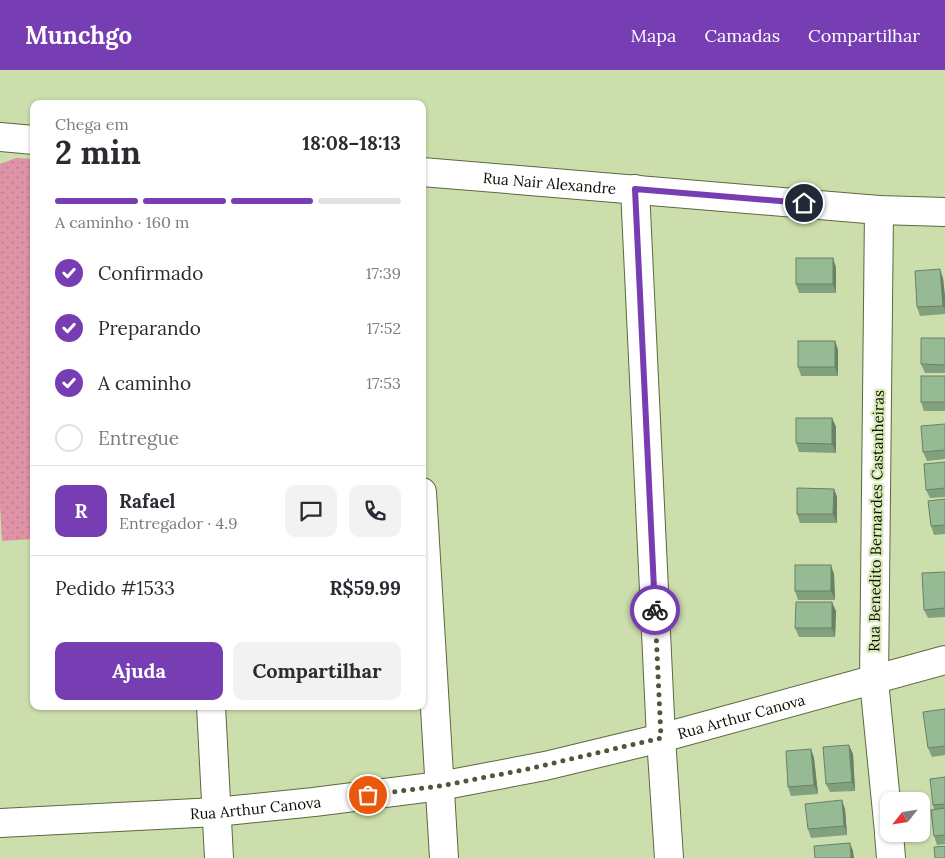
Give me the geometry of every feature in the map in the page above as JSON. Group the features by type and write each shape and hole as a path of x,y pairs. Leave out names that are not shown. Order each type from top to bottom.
{"street":[{"path":"0,137 30,140"},
{"name":"Rua Nair Alexandre","path":"426,172 879,210 945,212"},
{"path":"635,189 661,738 670,858"},
{"name":"Rua Benedito Bernardes Castanheiras","path":"879,210 874,681 885,792"},
{"path":"426,557 444,858"},
{"name":"Rua Arthur Canova","path":"0,823 216,812 440,786 545,766 661,738 945,660"},
{"path":"211,710 219,858"},
{"name":"Rua Benedito Bernardes Castanheiras","path":"890,842 891,858"}],"shaded area":[{"path":"16,158 30,159 30,539 2,541 0,503 0,164"}],"building":[{"path":"796,258 833,258 833,284 796,284"},
{"path":"940,269 943,306 917,307 915,271"},
{"path":"921,338 945,338 945,365 921,364"},
{"path":"798,341 835,341 835,367 798,367"},
{"path":"921,376 945,376 945,402 921,402"},
{"path":"796,418 832,418 832,444 796,443"},
{"path":"945,424 945,450 923,452 921,426"},
{"path":"945,462 945,488 926,490 924,464"},
{"path":"797,488 834,489 833,514 797,514"},
{"path":"945,499 945,525 931,526 928,501"},
{"path":"795,565 831,565 831,591 795,591"},
{"path":"945,572 945,608 924,610 922,573"},
{"path":"796,602 832,602 832,628 795,628"},
{"path":"945,709 945,746 928,748 923,712"},
{"path":"849,745 852,782 826,784 823,747"},
{"path":"811,749 814,785 788,787 786,751"},
{"path":"945,777 945,804 933,805 930,779"},
{"path":"842,800 844,826 808,829 805,804"},
{"path":"945,808 945,835 934,836 931,810"},
{"path":"850,843 851,858 815,858 814,846"},
{"path":"945,846 945,858 935,858 934,847"}],"way so far":[{"path":"368,795 440,786 545,766 661,738 655,610"}],"route":[{"path":"655,610 635,189 804,203"}]}
